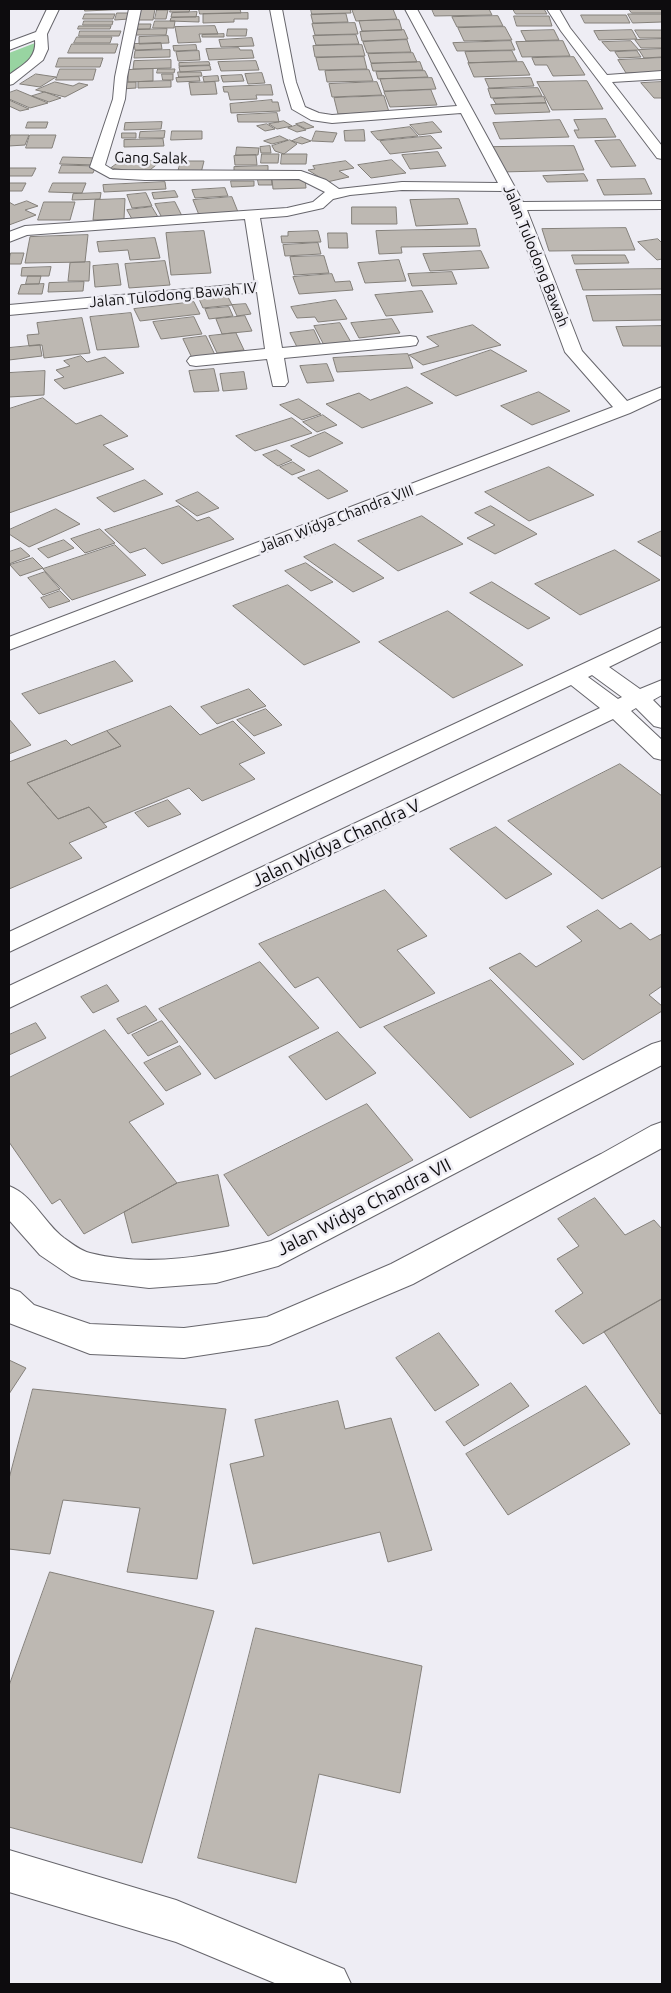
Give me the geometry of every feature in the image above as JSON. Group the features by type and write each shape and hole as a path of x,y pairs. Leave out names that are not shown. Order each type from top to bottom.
{"street":[{"path":"9,82 37,60 42,49 42,34 53,9"},
{"name":"Gang Salak","path":"135,9 119,99 97,167 110,174 145,176 301,175 321,183 335,193"},
{"path":"276,9 290,82 299,109 316,117 332,119 464,109"},
{"name":"Jalan Tulodong Bawah","path":"411,9 464,109 509,187 574,352 624,409"},
{"path":"553,9 662,155"},
{"path":"9,46 42,34"},
{"path":"604,79 662,75"},
{"path":"402,186 431,178 500,171"},
{"path":"9,237 25,231 304,209 318,204 335,193 402,186 509,187"},
{"path":"518,206 662,205"},
{"name":"Jalan Tulodong Bawah IV","path":"9,310 264,287 252,214"},
{"path":"264,287 279,382"},
{"path":"196,361 410,341"},
{"path":"594,375 659,394"},
{"name":"Jalan Widya Chandra VIII","path":"9,644 659,394"},
{"path":"9,943 662,634"},
{"path":"584,671 627,703 662,721"},
{"name":"Jalan Widya Chandra V","path":"9,998 662,687"},
{"path":"627,703 662,753"},
{"name":"Jalan Widya Chandra VII","path":"9,1198 51,1246 82,1266 149,1274 216,1269 278,1253 662,1052"},
{"path":"9,1302 23,1315 90,1339 184,1343 270,1331 402,1274 612,1163 662,1134"},
{"path":"9,1871 176,1921 329,1984"}],"green space":[{"path":"35,43 32,59 9,77 9,53"}],"building":[{"path":"85,9 132,9 85,11"},
{"path":"137,9 155,9 153,20 135,20"},
{"path":"171,9 190,9 189,12 170,12"},
{"path":"199,9 240,9 241,13 200,14"},
{"path":"311,9 350,9 351,13 312,14"},
{"path":"393,9 397,19 356,21 352,10"},
{"path":"432,9 489,9 492,15 435,16"},
{"path":"513,9 544,9 547,14 516,14"},
{"path":"629,9 661,9 662,13 632,13"},
{"path":"157,10 168,10 166,19 155,19"},
{"path":"197,12 196,17 171,17 172,13"},
{"path":"117,13 131,13 129,19 115,20"},
{"path":"248,13 248,19 234,19 234,22 203,23 203,14"},
{"path":"85,14 115,14 113,19 83,19"},
{"path":"346,14 348,22 313,23 311,15"},
{"path":"628,14 662,14 662,22 633,23"},
{"path":"581,15 626,15 630,23 585,23"},
{"path":"498,16 503,26 457,27 452,17"},
{"path":"514,16 549,16 552,26 517,26"},
{"path":"199,17 199,22 170,21 171,18"},
{"path":"399,20 402,30 362,31 359,21"},
{"path":"84,21 113,21 112,25 83,25"},
{"path":"155,21 175,21 174,28 153,28"},
{"path":"355,23 358,34 315,35 312,24"},
{"path":"137,24 151,24 150,29 136,29"},
{"path":"79,26 111,26 110,29 78,29"},
{"path":"215,26 218,34 199,34 201,42 178,43 175,27"},
{"path":"505,27 512,40 464,41 458,28"},
{"path":"167,29 166,35 135,35 136,30"},
{"path":"228,29 247,29 246,36 227,36"},
{"path":"404,30 408,39 362,41 360,32"},
{"path":"554,30 559,40 526,41 521,31"},
{"path":"632,30 637,39 599,40 594,31"},
{"path":"635,30 662,30 662,38 640,38"},
{"path":"80,31 121,31 119,36 79,36"},
{"path":"224,34 224,37 202,37 202,35"},
{"path":"356,35 359,44 316,45 313,36"},
{"path":"168,36 169,43 139,44 139,37"},
{"path":"77,37 112,37 110,43 74,43"},
{"path":"252,38 254,46 221,47 219,40"},
{"path":"662,39 662,48 641,48 635,40"},
{"path":"407,40 411,52 367,53 363,42"},
{"path":"511,41 515,50 457,51 453,43"},
{"path":"563,41 570,56 522,57 516,42"},
{"path":"631,41 639,50 610,51 602,42"},
{"path":"161,43 162,49 135,50 134,44"},
{"path":"72,44 118,44 115,53 68,53"},
{"path":"196,45 197,50 174,51 173,46"},
{"path":"362,45 365,56 315,57 313,46"},
{"path":"239,48 240,50 252,50 254,58 209,60 206,49"},
{"path":"662,49 662,57 644,58 639,50"},
{"path":"170,50 170,57 134,58 135,51"},
{"path":"199,51 200,60 178,61 176,52"},
{"path":"512,51 517,61 469,63 465,52"},
{"path":"637,51 641,57 619,58 615,52"},
{"path":"413,53 417,62 371,63 368,54"},
{"path":"364,57 367,69 319,70 316,58"},
{"path":"574,57 585,75 553,76 547,65 535,65 532,58"},
{"path":"59,58 103,58 100,67 56,67"},
{"path":"662,58 662,72 626,73 618,60"},
{"path":"171,60 171,68 133,69 134,61"},
{"path":"256,61 259,70 221,71 218,62"},
{"path":"209,62 210,65 179,66 179,63"},
{"path":"420,62 423,70 373,71 371,64"},
{"path":"523,62 530,75 474,77 468,63"},
{"path":"210,66 211,70 180,72 179,67"},
{"path":"60,69 96,69 93,80 56,80"},
{"path":"153,69 153,81 128,82 128,70"},
{"path":"158,69 175,69 174,73 157,73"},
{"path":"369,70 373,81 327,82 325,71"},
{"path":"425,71 428,77 378,79 376,72"},
{"path":"178,72 201,72 202,76 179,77"},
{"path":"262,73 265,83 248,84 245,74"},
{"path":"36,74 56,77 40,87 20,84"},
{"path":"162,74 173,74 173,80 163,80"},
{"path":"242,75 244,81 223,82 221,76"},
{"path":"218,76 219,81 204,82 203,77"},
{"path":"199,77 200,81 177,82 176,78"},
{"path":"432,78 436,89 384,91 380,79"},
{"path":"531,78 534,86 489,88 485,79"},
{"path":"171,81 171,87 138,88 138,82"},
{"path":"587,81 603,109 552,110 537,82"},
{"path":"55,82 73,86 79,83 88,85 65,97 36,90"},
{"path":"121,82 136,82 136,88 121,89"},
{"path":"215,82 217,94 191,95 189,83"},
{"path":"377,82 382,95 332,97 329,84"},
{"path":"662,82 662,98 654,98 641,83"},
{"path":"271,85 273,95 256,95 257,99 230,100 228,92 224,92 223,87"},
{"path":"538,88 542,96 491,98 488,89"},
{"path":"17,90 48,103 30,108 9,99 9,93"},
{"path":"431,90 437,105 390,107 384,92"},
{"path":"45,92 61,98 49,102 32,96"},
{"path":"384,96 389,112 338,114 334,98"},
{"path":"544,97 546,103 496,104 493,99"},
{"path":"9,100 29,109 20,111 9,106"},
{"path":"272,100 272,102 278,102 280,111 231,113 230,104"},
{"path":"546,103 550,112 495,114 491,105"},
{"path":"277,113 279,122 238,122 237,115"},
{"path":"606,119 616,137 578,138 574,130 579,130 574,120"},
{"path":"560,120 569,137 500,139 493,123"},
{"path":"284,121 292,126 277,129 269,124"},
{"path":"28,122 48,122 46,128 26,128"},
{"path":"162,122 161,129 124,130 125,123"},
{"path":"304,122 314,127 306,129 296,124"},
{"path":"433,122 442,132 419,135 410,125"},
{"path":"267,124 275,129 265,131 257,126"},
{"path":"297,125 306,130 297,132 288,128"},
{"path":"410,127 418,136 378,140 371,132"},
{"path":"364,130 365,141 345,141 344,131"},
{"path":"165,131 164,138 139,138 140,132"},
{"path":"172,131 202,131 202,139 171,140"},
{"path":"316,131 337,133 333,142 312,141"},
{"path":"122,133 136,133 136,138 122,138"},
{"path":"11,135 29,135 25,145 9,146"},
{"path":"30,135 56,135 52,148 26,148"},
{"path":"280,136 288,140 272,144 264,141"},
{"path":"431,136 442,148 390,154 380,141"},
{"path":"301,137 311,141 302,144 292,141"},
{"path":"163,139 164,146 124,147 124,140"},
{"path":"290,140 297,144 284,154 275,151 272,146"},
{"path":"620,140 636,166 611,167 595,141"},
{"path":"270,146 271,153 261,153 260,147"},
{"path":"574,146 584,170 501,172 493,147"},
{"path":"237,147 259,148 258,155 236,155"},
{"path":"438,152 446,166 410,169 402,155"},
{"path":"262,154 279,154 278,163 261,163"},
{"path":"282,154 307,154 306,164 281,164"},
{"path":"256,155 257,165 235,165 234,156"},
{"path":"63,157 100,158 97,165 60,164"},
{"path":"126,157 160,162 146,173 111,168"},
{"path":"392,160 406,173 371,178 358,165"},
{"path":"181,161 204,161 201,173 178,172"},
{"path":"346,161 354,168 339,171 349,177 327,182 308,170 315,169 313,166"},
{"path":"62,165 96,166 93,173 59,173"},
{"path":"268,166 268,173 234,173 234,167"},
{"path":"9,168 36,168 32,176 9,176"},
{"path":"584,174 588,181 547,182 543,176"},
{"path":"257,175 271,175 272,185 259,185"},
{"path":"305,178 306,188 273,189 272,179"},
{"path":"645,179 652,194 604,195 597,180"},
{"path":"231,181 254,181 254,186 232,187"},
{"path":"165,182 166,189 104,192 103,185"},
{"path":"9,183 26,183 22,191 9,191"},
{"path":"53,183 86,183 82,193 49,192"},
{"path":"225,188 228,196 195,198 192,190"},
{"path":"175,191 178,197 154,199 152,193"},
{"path":"101,193 100,199 72,200 73,194"},
{"path":"146,193 152,206 132,208 127,195"},
{"path":"232,197 238,212 199,215 193,200"},
{"path":"125,199 124,219 93,220 95,200"},
{"path":"459,199 468,224 416,226 410,200"},
{"path":"27,201 38,206 25,210 36,215 9,225 9,202 14,205"},
{"path":"44,202 75,202 70,220 38,220"},
{"path":"175,202 182,216 162,218 155,204"},
{"path":"152,207 158,217 133,221 127,210"},
{"path":"352,207 396,207 397,224 352,224"},
{"path":"626,228 635,250 549,251 542,229"},
{"path":"476,229 480,246 401,247 402,253 379,254 376,231"},
{"path":"204,231 211,273 171,275 166,233"},
{"path":"318,231 321,242 282,243 281,236 288,236 288,232"},
{"path":"328,233 347,233 348,248 329,248"},
{"path":"88,235 85,262 25,263 30,237"},
{"path":"155,238 160,258 130,260 128,250 99,252 97,242"},
{"path":"658,239 662,243 662,259 657,260 638,242"},
{"path":"318,243 321,254 285,256 283,245"},
{"path":"481,251 489,268 430,271 423,254"},
{"path":"11,253 24,253 21,264 9,264"},
{"path":"572,255 625,255 629,263 575,264"},
{"path":"324,256 329,273 294,275 290,257"},
{"path":"399,260 406,281 365,283 358,263"},
{"path":"165,261 170,285 129,288 125,264"},
{"path":"90,262 89,281 68,281 70,263"},
{"path":"118,264 121,285 95,287 93,266"},
{"path":"51,267 49,276 21,276 22,268"},
{"path":"662,269 662,289 583,290 576,270"},
{"path":"452,272 457,284 412,286 408,274"},
{"path":"332,274 335,282 350,281 353,290 299,294 293,277"},
{"path":"28,276 41,276 39,284 26,284"},
{"path":"84,282 83,291 48,292 49,283"},
{"path":"44,284 42,294 18,294 21,285"},
{"path":"422,291 433,312 386,316 375,295"},
{"path":"227,295 232,305 203,308 199,299"},
{"path":"662,295 662,320 593,321 586,296"},
{"path":"336,300 347,319 318,322 315,317 297,318 291,307"},
{"path":"194,302 200,314 140,321 134,309"},
{"path":"246,304 251,314 237,316 232,305"},
{"path":"229,307 233,316 209,319 205,309"},
{"path":"131,313 139,347 97,350 90,317"},
{"path":"245,316 252,331 222,334 216,319"},
{"path":"194,317 202,334 161,339 153,322"},
{"path":"82,318 90,353 44,358 42,345 29,346 27,335 39,334 37,323"},
{"path":"392,319 400,333 359,338 351,323"},
{"path":"340,323 352,344 325,347 314,326"},
{"path":"473,325 501,345 423,365 409,355 439,346 427,337"},
{"path":"662,326 662,346 623,346 616,327"},
{"path":"314,330 321,345 297,347 290,333"},
{"path":"236,333 244,350 217,353 209,336"},
{"path":"206,336 215,355 192,358 183,339"},
{"path":"40,345 42,356 9,360 9,348"},
{"path":"491,350 527,371 456,396 421,374"},
{"path":"408,354 413,368 337,372 333,358"},
{"path":"81,356 87,362 105,357 124,373 64,389 54,380 64,377 56,370 70,366 64,361"},
{"path":"327,364 334,381 307,383 300,366"},
{"path":"214,369 219,391 194,392 189,371"},
{"path":"45,371 44,395 9,397 9,373"},
{"path":"244,372 247,389 223,391 220,374"},
{"path":"407,387 433,403 362,428 326,404 359,393 370,400"},
{"path":"539,392 570,411 532,425 501,406"},
{"path":"43,398 76,424 101,415 128,436 103,445 134,469 9,513 9,409"},
{"path":"299,399 321,414 302,420 280,405"},
{"path":"323,415 337,425 317,432 303,422"},
{"path":"292,418 312,433 255,451 236,436"},
{"path":"325,432 343,443 309,457 291,446"},
{"path":"277,450 292,460 278,466 263,455"},
{"path":"293,462 305,470 292,475 280,467"},
{"path":"549,467 594,495 529,521 485,492"},
{"path":"319,470 348,491 328,499 298,478"},
{"path":"145,480 163,494 114,512 97,498"},
{"path":"198,492 219,508 197,516 176,501"},
{"path":"179,506 197,521 209,517 234,539 162,564 145,548 130,553 105,530"},
{"path":"491,506 537,534 495,554 467,538 495,525 475,513"},
{"path":"56,509 80,524 29,547 9,534 9,530"},
{"path":"422,516 463,544 398,571 358,541"},
{"path":"100,529 115,543 85,553 71,539"},
{"path":"662,531 662,557 638,542"},
{"path":"64,540 74,548 48,558 38,549"},
{"path":"335,544 384,578 353,592 304,557"},
{"path":"115,545 146,575 72,600 43,569"},
{"path":"21,548 30,556 9,564 9,552"},
{"path":"615,550 660,580 580,615 535,584"},
{"path":"33,558 43,568 20,576 10,565"},
{"path":"306,563 333,582 311,591 285,571"},
{"path":"45,572 60,589 43,595 28,578"},
{"path":"492,582 550,618 528,629 470,593"},
{"path":"288,585 360,642 304,665 233,606"},
{"path":"60,591 70,601 49,608 41,598"},
{"path":"448,611 523,665 453,698 379,642"},
{"path":"115,661 133,681 39,714 22,694"},
{"path":"249,689 266,706 217,724 201,707"},
{"path":"171,706 200,735 233,721 265,753 239,764 255,779 202,801 189,788 104,823 89,807 58,819 27,783 121,746 107,731"},
{"path":"266,709 282,725 254,736 237,720"},
{"path":"9,719 31,745 9,754"},
{"path":"107,731 121,746 27,783 58,819 89,807 107,827 69,843 82,858 9,889 9,762 66,740 71,745"},
{"path":"620,764 662,796 662,866 602,899 508,821"},
{"path":"168,800 181,814 148,827 135,813"},
{"path":"496,827 552,874 506,899 450,849"},
{"path":"385,890 427,936 397,950 435,993 360,1028 318,977 295,988 259,944"},
{"path":"598,910 620,929 631,923 650,940 662,934 662,986 649,995 662,1006 662,1011 583,1060 489,968 520,953 536,967 582,941 567,927"},
{"path":"260,962 319,1028 215,1079 159,1009"},
{"path":"491,980 574,1064 470,1118 384,1027"},
{"path":"107,985 119,1001 93,1013 81,997"},
{"path":"146,1006 157,1020 128,1034 117,1019"},
{"path":"162,1021 178,1042 148,1056 132,1035"},
{"path":"36,1023 46,1038 9,1055 9,1035"},
{"path":"105,1030 164,1104 129,1122 177,1183 84,1234 60,1199 52,1204 9,1142 9,1078"},
{"path":"338,1032 376,1073 326,1100 289,1057"},
{"path":"180,1046 201,1074 166,1091 144,1063"},
{"path":"367,1104 413,1160 268,1236 224,1175"},
{"path":"218,1175 229,1226 132,1243 124,1212 177,1183"},
{"path":"595,1198 625,1235 654,1220 662,1229 662,1299 583,1344 555,1311 583,1293 557,1259 579,1246 558,1219"},
{"path":"662,1299 662,1413 660,1414 604,1332"},
{"path":"439,1333 479,1385 435,1411 396,1358"},
{"path":"9,1360 26,1368 9,1394"},
{"path":"511,1383 529,1406 464,1446 446,1422"},
{"path":"586,1386 630,1444 508,1515 466,1454"},
{"path":"33,1389 226,1409 197,1579 127,1572 140,1508 63,1500 50,1554 9,1549 9,1479"},
{"path":"338,1401 345,1429 391,1418 432,1550 388,1562 380,1532 253,1564 230,1464 264,1456 255,1420"},
{"path":"50,1572 214,1611 142,1863 9,1827 9,1686"},
{"path":"256,1628 422,1666 400,1793 319,1774 296,1883 198,1858"}]}
